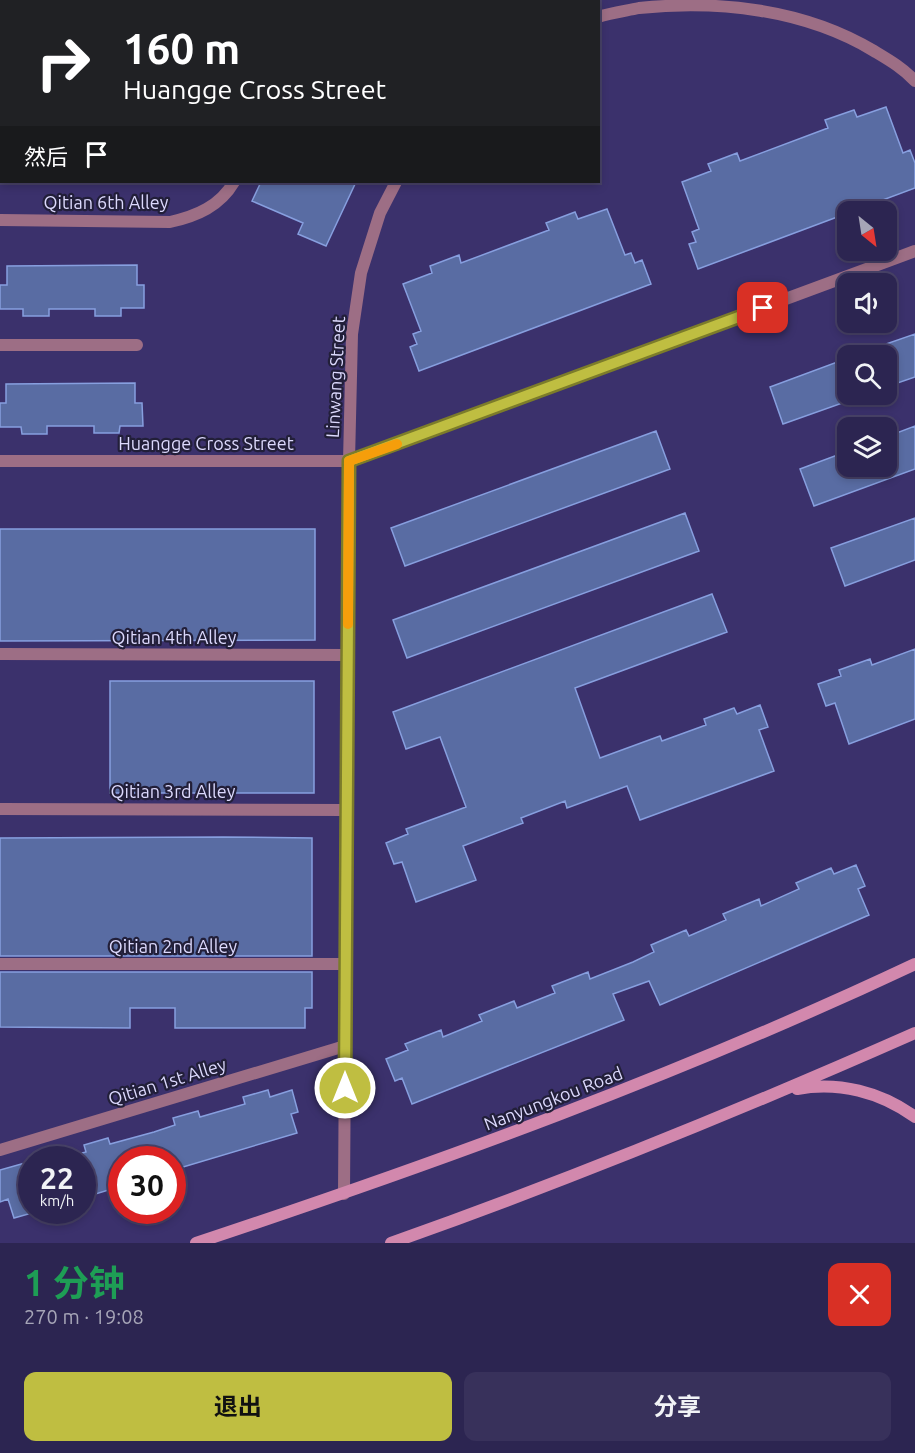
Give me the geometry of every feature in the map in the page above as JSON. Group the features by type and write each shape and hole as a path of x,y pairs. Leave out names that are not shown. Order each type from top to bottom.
{"main road":[{"name":"Nanyungkou Road","path":"196,1243 461,1153 609,1096 915,966"},
{"path":"762,1100 915,1033"},
{"path":"391,1243 610,1162 783,1092 828,1086 851,1088 894,1103 915,1117"}],"street":[{"path":"600,17 669,3 731,3 792,15 851,37 904,69 915,81"},
{"name":"Qitian 6th Alley","path":"0,220 170,222 192,217 212,206 229,191 233,183"},
{"name":"Linwang Street","path":"344,1194 349,461 352,334 361,273 380,213 395,183"},
{"name":"Huangge Cross Street","path":"0,461 349,461 915,251"},
{"path":"0,345 137,345"},
{"name":"Qitian 4th Alley","path":"0,654 348,655"},
{"name":"Qitian 3rd Alley","path":"0,809 347,810"},
{"name":"Qitian 2nd Alley","path":"0,964 345,964"},
{"name":"Qitian 1st Alley","path":"0,1150 345,1046"}],"building":[{"path":"886,107 903,153 910,150 915,163 915,188 880,201 837,201 837,217 698,269 689,244 696,242 692,232 699,229 682,182 711,171 708,164 737,153 740,161 828,128 825,120 854,110 857,117"},
{"path":"261,183 356,183 326,246 298,234 303,223 252,201"},
{"path":"607,209 625,255 631,253 635,263 642,260 651,284 419,371 410,347 417,344 413,334 421,331 403,284 432,273 430,266 459,255 461,263 549,230 546,223 575,212 578,219"},
{"path":"137,265 137,285 144,285 144,308 121,308 121,316 95,316 95,309 49,309 49,316 23,316 23,309 0,309 0,285 7,285 7,266"},
{"path":"915,334 915,377 897,383 897,345 886,344"},
{"path":"837,362 837,405 783,424 770,387"},
{"path":"135,383 135,403 142,403 143,426 120,426 119,433 94,433 94,426 47,426 47,434 22,434 21,427 0,427 0,403 6,403 6,384"},
{"path":"915,426 915,469 897,476 897,433"},
{"path":"656,431 670,469 405,566 391,528"},
{"path":"837,455 837,477 893,477 814,506 800,469"},
{"path":"685,513 699,551 407,658 393,620"},
{"path":"915,518 915,560 845,586 831,548"},
{"path":"0,529 315,529 315,640 0,641"},
{"path":"712,594 727,632 575,688 600,758 660,736 662,741 706,725 704,719 734,708 737,714 760,705 768,727 759,730 774,771 640,820 627,786 567,808 565,801 521,818 523,823 463,846 476,880 416,902 402,862 394,864 386,843 408,834 406,829 466,807 440,737 406,749 393,712"},
{"path":"915,649 915,719 849,744 835,703 826,706 818,684 841,676 839,670 870,659 872,665"},
{"path":"110,681 314,681 314,793 110,793"},
{"path":"0,838 312,838 312,956 0,956"},
{"path":"856,865 865,886 858,889 869,915 660,1005 649,981 613,994 624,1020 412,1104 402,1078 395,1081 386,1059 408,1050 405,1044 441,1030 443,1037 482,1021 479,1015 514,1001 517,1008 555,993 552,986 588,972 590,979 633,962 654,952 651,945 686,930 689,936 726,920 723,914 759,899 761,906 799,889 796,883 831,868 834,874"},
{"path":"0,972 312,972 312,1008 305,1008 305,1028 175,1028 175,1008 130,1008 130,1028 0,1027"},
{"path":"268,1090 270,1097 292,1090 298,1112 291,1114 297,1133 186,1166 186,1146 108,1146 108,1190 96,1194 96,1146 84,1145 108,1138 110,1144 154,1132 175,1125 173,1118 198,1111 200,1117 245,1104 243,1097"},
{"path":"18,1165 18,1217 14,1218 8,1199 0,1202 0,1170"}],"slow traffic":[{"path":"348,624 349,461 397,444"}],"route":[{"path":"345,1088 349,461 763,308"}]}
